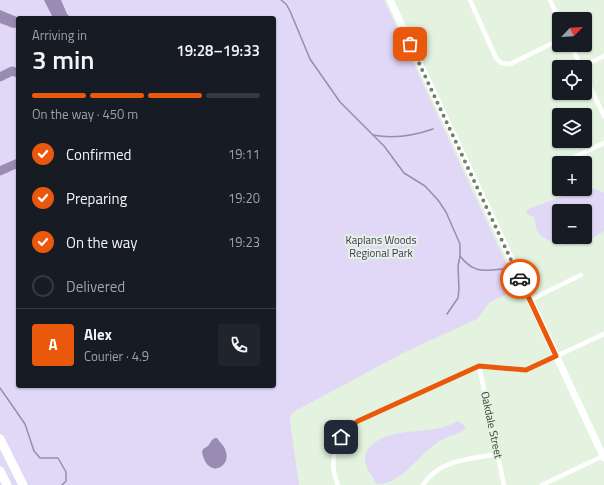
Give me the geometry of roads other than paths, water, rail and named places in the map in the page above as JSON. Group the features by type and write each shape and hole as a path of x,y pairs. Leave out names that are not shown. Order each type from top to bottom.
{"highway":[{"path":"0,439 22,485"},
{"path":"0,471 7,485"}],"street":[{"path":"390,0 604,457 542,485"},
{"path":"470,0 496,58 501,63 510,64 552,43"},
{"path":"550,0 555,12"},
{"path":"592,62 604,56"},
{"path":"592,91 604,116"},
{"path":"577,156 604,143"},
{"path":"530,300 581,275"},
{"path":"338,485 334,471 333,456 338,442 345,431 358,421 479,366 526,370 604,334"},
{"name":"Oakdale Street","path":"479,366 504,485"},
{"path":"424,485 431,474 442,466 454,462 498,454"}],"waterway":[{"path":"281,0 286,4 290,11 310,59 340,102 384,146 404,173 425,186 438,200 446,212 460,244 458,298 447,314"},
{"path":"0,77 12,71 16,72"},
{"path":"373,135 388,137 403,136 433,129"},
{"path":"0,171 16,164"},
{"path":"460,256 469,265 479,270 503,269"},
{"path":"0,388 25,424 34,451 40,458 58,458 66,472 66,481 62,485"}],"park label":[{"name":"Kaplans Woods Regional Park","path":"381,246"}]}
